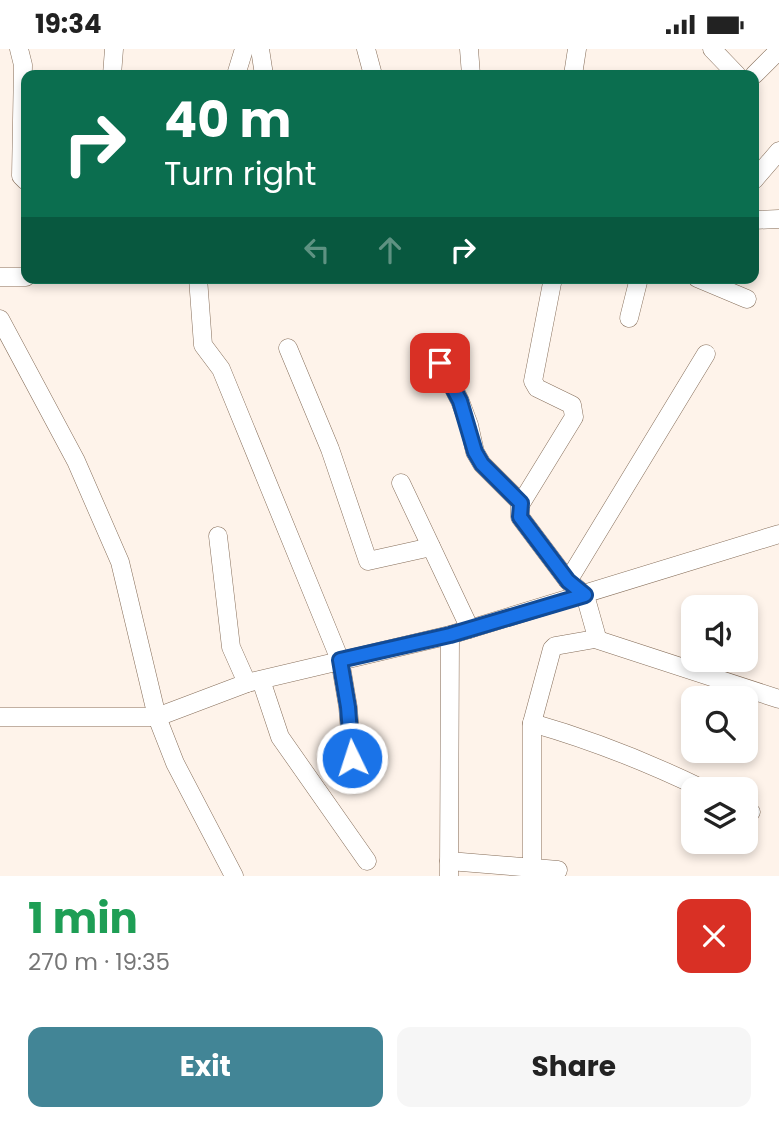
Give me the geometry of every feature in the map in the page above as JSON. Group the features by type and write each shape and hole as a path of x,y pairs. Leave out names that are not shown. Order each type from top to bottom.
{"street":[{"path":"19,49 23,70"},
{"path":"112,70 114,49"},
{"path":"238,70 244,49"},
{"path":"260,49 263,70"},
{"path":"366,49 372,70"},
{"path":"468,49 470,70"},
{"path":"574,70 577,49"},
{"path":"712,49 732,70"},
{"path":"759,70 779,50"},
{"path":"21,139 21,177"},
{"path":"759,174 779,151"},
{"path":"759,220 779,219"},
{"path":"0,277 21,277"},
{"path":"198,284 203,345 221,369 340,660 348,707 354,784"},
{"path":"552,284 533,381 537,388 572,405 574,417 521,503 520,517 568,581 585,595 596,634 594,639"},
{"path":"629,318 638,284"},
{"path":"711,284 747,299"},
{"path":"0,319 76,461 120,562 158,717 175,762 234,876"},
{"path":"288,348 330,449 368,561 431,547"},
{"path":"568,581 706,354"},
{"path":"440,363 460,401 475,452 482,464 521,503"},
{"path":"401,483 470,629"},
{"path":"0,717 158,717 254,681 450,635 779,534"},
{"path":"218,536 231,647 254,681 279,737 367,862"},
{"path":"450,635 449,869 558,870"},
{"path":"532,868 533,723 555,646 594,639 779,699"},
{"path":"533,723 588,739 681,778"}],"route":[{"path":"352,758 348,707 340,660 450,635 585,595 568,581 520,517 521,503 482,464 475,452 460,401 440,363"}]}
